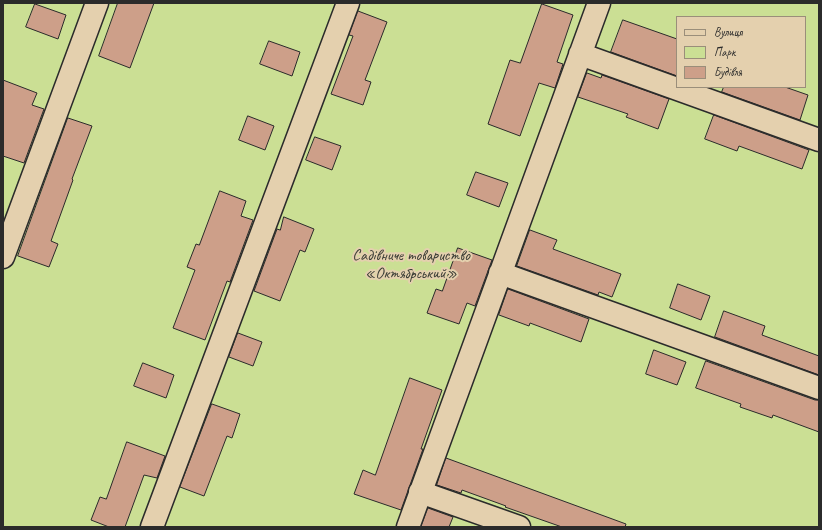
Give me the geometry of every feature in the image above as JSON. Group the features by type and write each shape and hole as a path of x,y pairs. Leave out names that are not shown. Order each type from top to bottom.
{"street":[{"path":"3,257 97,3"},
{"path":"152,527 348,3"},
{"path":"408,527 599,3"},
{"path":"580,54 819,140"},
{"path":"500,273 819,388"},
{"path":"420,492 519,527"}],"green space":[{"name":"Садівниче товариство «Октябрський»","path":"3,3 819,3 819,527 3,527"}],"building":[{"path":"118,3 154,3 130,68 99,56"},
{"path":"35,4 66,15 58,39 26,27"},
{"path":"542,4 573,15 557,62 563,64 555,88 539,83 520,136 488,124 510,60 520,63"},
{"path":"358,11 387,22 365,80 371,82 363,105 331,94 353,36 349,35"},
{"path":"623,20 676,39 676,76 611,52"},
{"path":"269,41 300,52 292,76 260,64"},
{"path":"587,73 601,78 602,75 669,99 658,129 626,117 628,114 578,97"},
{"path":"3,80 37,93 32,105 44,109 24,163 3,156"},
{"path":"724,88 788,88 808,95 800,120 722,92"},
{"path":"714,115 809,150 802,169 739,146 737,151 705,139"},
{"path":"248,116 274,126 265,150 239,140"},
{"path":"68,118 92,126 51,241 58,244 49,267 18,256"},
{"path":"315,137 341,146 332,170 306,160"},
{"path":"476,172 508,183 499,207 467,195"},
{"path":"220,191 246,201 241,216 253,220 230,282 227,281 205,340 173,328 195,270 187,267 196,244 199,245"},
{"path":"284,217 314,229 305,252 300,250 280,301 254,291 277,229 280,230"},
{"path":"530,230 557,240 553,249 621,274 612,297 599,292 598,295 517,266"},
{"path":"458,248 492,260 475,306 467,303 459,324 427,313 436,289 442,291"},
{"path":"678,284 710,296 701,320 670,308"},
{"path":"508,289 589,319 581,342 530,323 529,326 499,315"},
{"path":"724,311 765,326 762,335 819,356 819,375 715,337"},
{"path":"238,333 262,342 253,366 229,357"},
{"path":"654,350 686,362 677,385 646,374"},
{"path":"706,361 815,400 819,400 819,432 773,415 772,418 740,407 741,404 696,388"},
{"path":"143,363 174,375 166,398 134,386"},
{"path":"410,378 442,390 401,510 354,494 363,470 375,475"},
{"path":"212,404 240,414 232,438 227,436 204,496 180,487"},
{"path":"127,442 165,456 157,478 144,475 125,527 109,527 91,520 100,497 106,499"},
{"path":"446,458 626,524 625,527 562,527 462,490 461,493 437,485"},
{"path":"428,508 453,517 449,527 421,527"}]}
